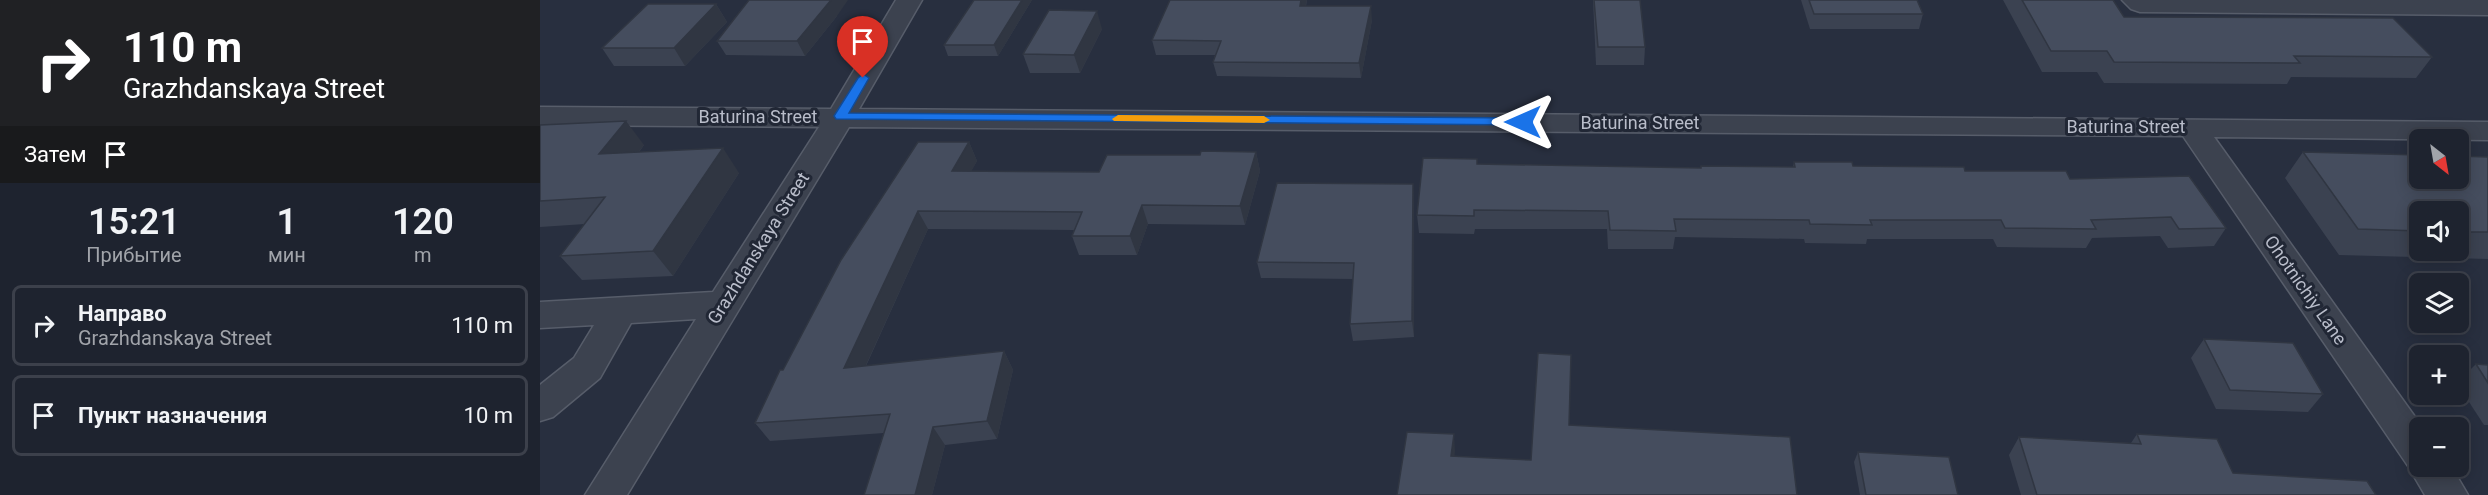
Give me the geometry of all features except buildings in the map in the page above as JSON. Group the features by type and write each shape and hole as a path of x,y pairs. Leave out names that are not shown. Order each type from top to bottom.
{"street":[{"name":"Grazhdanskaya Street","path":"605,495 840,116 909,0"},
{"path":"2135,0 2139,4 2445,3 2488,7"},
{"name":"Baturina Street","path":"540,116 840,116 2192,126 2488,131"},
{"name":"Ohotnichiy Lane","path":"2192,126 2409,438"},
{"path":"540,315 723,304"},
{"path":"540,405 587,368 621,310"},
{"path":"2436,477 2448,495"}],"slow traffic":[{"path":"1118,119 1264,120"}],"route":[{"path":"863,78 840,116 1523,122"}]}
